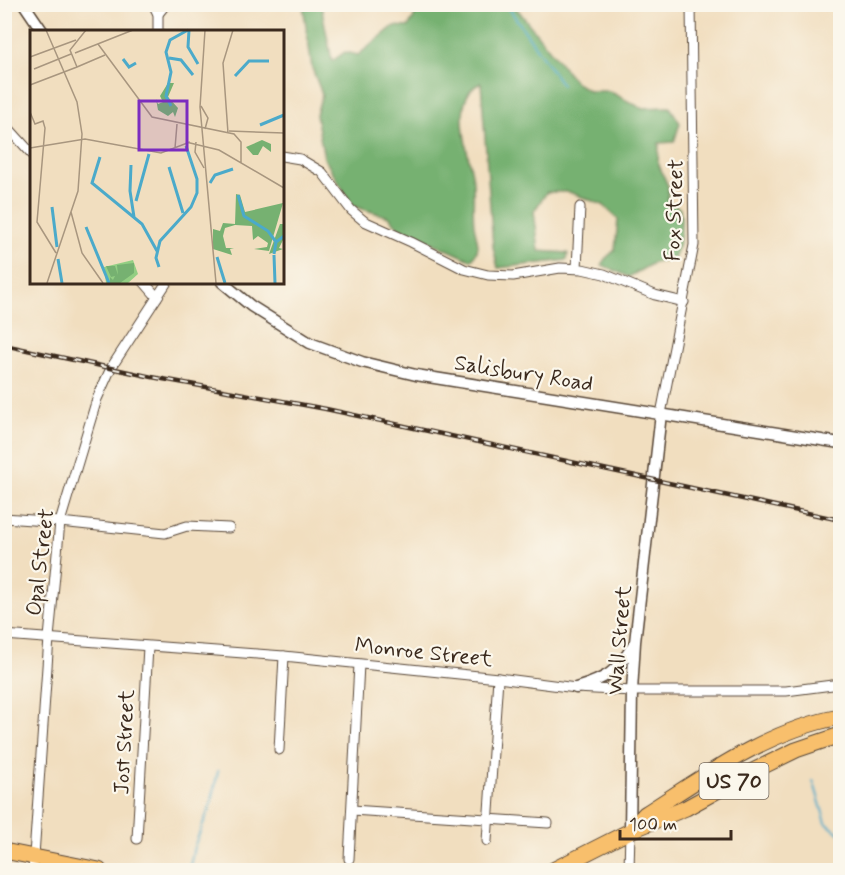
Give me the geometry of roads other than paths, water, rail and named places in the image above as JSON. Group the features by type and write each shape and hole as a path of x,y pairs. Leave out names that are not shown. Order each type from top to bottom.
{"highway":[{"name":"US 70","path":"630,831 645,814 738,756 772,738 811,723 840,717"},
{"name":"US 70","path":"553,870 630,831 686,808 796,750 840,735"},
{"path":"4,851 34,863 99,870"}],"street":[{"path":"24,4 42,30"},
{"path":"153,4 158,14 158,30"},
{"path":"158,14 166,4"},
{"name":"Fox Street","path":"661,414 694,245 691,4"},
{"path":"4,123 30,152"},
{"path":"284,156 300,159 322,172 351,210 364,221 464,269 488,275 513,276 560,268 577,268 604,273 655,295 684,302"},
{"path":"577,268 580,207"},
{"path":"146,284 157,297"},
{"name":"Opal Street","path":"34,863 49,638 60,522 97,399 111,368 166,284"},
{"name":"Salisbury Road","path":"224,284 251,306 288,331 310,343 362,362 416,375 840,443"},
{"name":"Wall Street","path":"628,870 635,642 661,414"},
{"path":"4,518 165,533 187,526 229,528"},
{"name":"Monroe Street","path":"4,635 284,656 576,688 632,691 786,691 840,684"},
{"path":"576,688 611,675 624,661 635,642"},
{"name":"Jost Street","path":"136,839 148,646"},
{"path":"279,750 284,656"},
{"path":"349,859 358,664"},
{"path":"487,841 498,678"},
{"path":"352,810 548,823"}],"waterway":[{"path":"506,4 562,85"},
{"path":"189,870 194,847 211,804 218,771"},
{"path":"813,780 826,823 840,834"}],"railway":[{"path":"4,345 152,377 326,409 840,520"}]}
